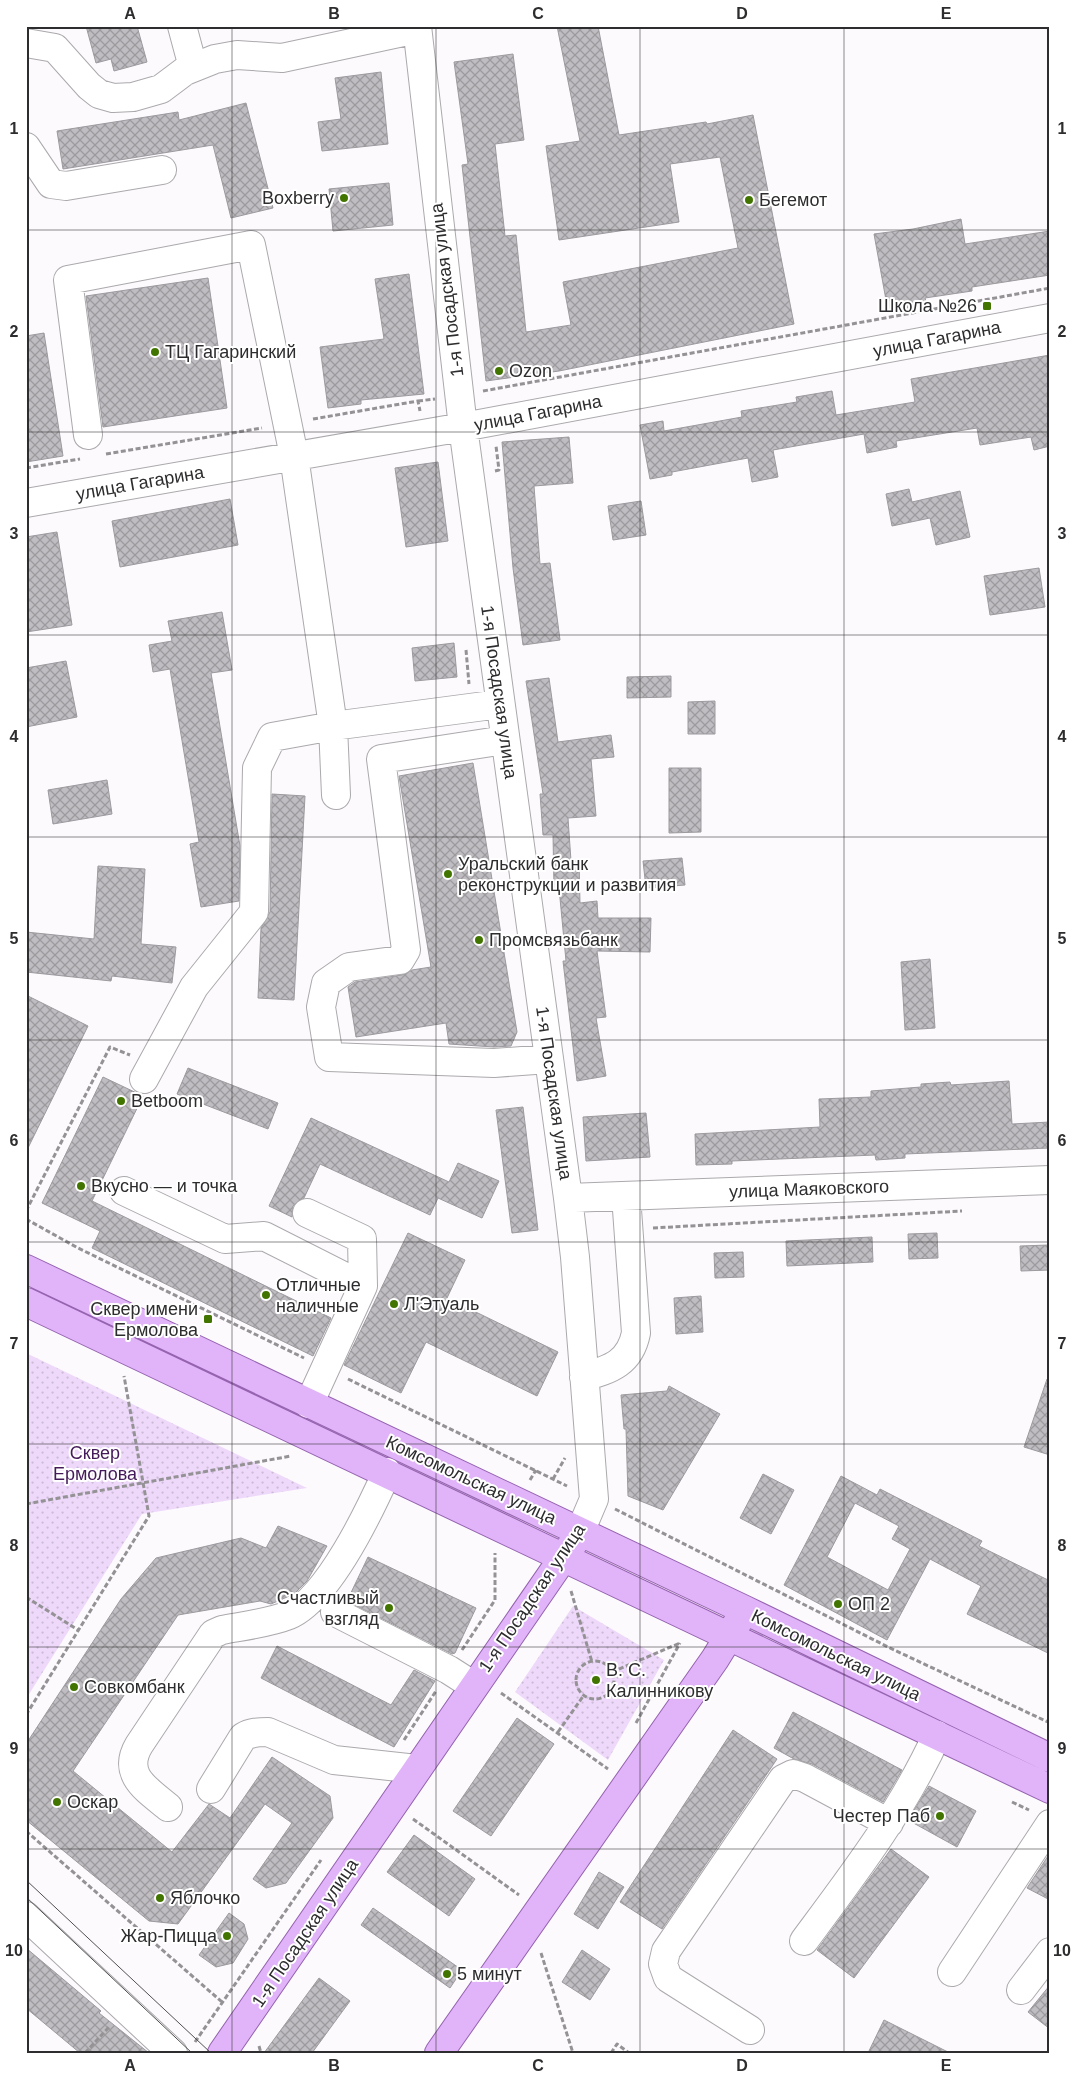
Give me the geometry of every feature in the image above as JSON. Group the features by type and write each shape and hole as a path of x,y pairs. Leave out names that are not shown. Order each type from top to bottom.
{"main road":[{"name":"Комсомольская улица","path":"26,1269 745,1610 1050,1758"},
{"name":"Комсомольская улица","path":"26,1302 387,1472 1050,1789"},
{"name":"1-я Посадская улица","path":"222,2053 580,1532"},
{"path":"439,2053 709,1667 745,1610"}],"street":[{"path":"182,26 193,67"},
{"path":"26,43 55,48 89,86 99,94 113,98 133,97 161,90 193,67 215,58 237,55 282,58 417,28"},
{"name":"1-я Посадская улица","path":"417,28 462,427 568,1198 584,1377 605,1500 580,1532"},
{"path":"26,147 51,184 66,186 162,170"},
{"path":"92,449 68,280 251,245 294,456 333,726 336,795"},
{"name":"улица Гагарина","path":"26,503 462,427 1050,318"},
{"path":"148,1072 194,987 254,912 257,768 272,737 333,726 500,704"},
{"path":"505,740 382,759 406,950 400,960 349,967 326,983 321,1007 329,1056 494,1063 549,1059"},
{"name":"улица Маяковского","path":"568,1198 1050,1180"},
{"path":"124,1191 225,1239 264,1236 363,1286"},
{"path":"584,1377 606,1371 621,1362 633,1348 636,1333 626,1196"},
{"path":"307,1213 362,1239 363,1286 309,1404"},
{"path":"168,1807 146,1789 136,1776 133,1760 139,1745 213,1634 222,1630 290,1615 314,1598 343,1556 387,1472"},
{"path":"335,1612 450,1670 474,1686"},
{"path":"211,1789 243,1737 250,1733 259,1732 268,1732 334,1760 416,1769"},
{"path":"804,1941 881,1838 926,1760 937,1735"},
{"path":"750,2030 668,1978 663,1964 666,1951 741,1838 783,1780 793,1774 805,1778 889,1823"},
{"path":"952,1972 1050,1824"},
{"path":"26,1916 173,2053"},
{"path":"1021,1990 1050,1952"}],"path":[{"path":"26,468 92,449 287,423 418,402 1050,288"},
{"path":"418,402 423,434"},
{"path":"464,641 472,708"},
{"path":"26,1211 110,1047 148,1072"},
{"path":"629,1230 970,1210"},
{"path":"26,1219 78,1248 326,1369 554,1479 605,1500 618,1510 890,1648 1050,1724"},
{"path":"26,1716 150,1516 124,1373"},
{"path":"554,1479 568,1454"},
{"path":"26,1504 294,1456"},
{"path":"605,1500 618,1510"},
{"path":"571,1591 592,1662"},
{"path":"26,1597 78,1630"},
{"path":"612,1672 680,1643"},
{"path":"592,1662 604,1664 612,1672 614,1684 608,1694 597,1699 584,1695 578,1687 580,1668 592,1662"},
{"path":"501,1692 611,1771"},
{"path":"558,1732 584,1695"},
{"path":"413,1819 522,1897"},
{"path":"26,1831 262,2036 259,2049 261,2053"},
{"path":"539,1950 572,2053"},
{"path":"85,2053 113,2022"},
{"path":"611,2053 617,2044 629,2053"}],"green space":[{"name":"Сквер Ермолова","path":"26,1353 307,1488 142,1514 26,1699"},
{"path":"573,1606 664,1660 608,1760 515,1692"}],"building":[{"path":"86,26 137,26 147,62 114,71 111,59 96,63"},
{"path":"557,26 598,26 619,135 706,122 707,124 753,115 794,324 559,371 486,381 462,165 468,164 454,62 513,54 524,140 495,144 505,236 516,235 526,332 571,325 563,282 738,248 720,157 670,164 679,222 559,240 546,146 580,141"},
{"path":"381,72 388,144 322,151 318,122 341,119 335,78"},
{"path":"246,103 273,208 231,218 213,145 63,169 57,131 178,112 179,120"},
{"path":"389,183 393,225 333,231 329,189"},
{"path":"961,219 965,244 1050,231 1050,275 972,287 972,291 925,298 927,305 888,311 874,234 913,229"},
{"path":"409,274 424,394 361,400 361,404 328,408 320,347 384,339 375,279"},
{"name":"ТЦ Гагаринский","path":"208,278 227,408 103,427 86,296"},
{"path":"44,333 63,456 26,462 26,336"},
{"path":"1050,355 1050,446 1034,450 1031,437 980,445 977,428 896,441 897,447 867,453 864,434 773,450 778,477 752,482 748,458 672,472 672,475 650,479 640,425 663,421 664,431 742,417 741,411 797,402 796,397 832,391 836,415 915,402 911,379"},
{"path":"569,437 573,483 534,486 540,564 550,563 560,640 523,645 513,568 502,442"},
{"path":"438,462 448,541 406,547 395,468"},
{"path":"909,489 912,502 960,491 970,537 936,545 930,518 892,526 886,494"},
{"path":"230,499 238,545 120,567 112,521"},
{"path":"641,501 646,535 613,540 608,506"},
{"path":"57,532 72,625 26,632 26,537"},
{"path":"1039,568 1045,607 990,615 984,576"},
{"path":"222,612 232,670 211,673 240,846 239,901 201,907 190,844 199,842 170,669 153,672 149,645 172,641 168,621"},
{"path":"454,643 457,677 415,681 412,648"},
{"path":"66,661 77,717 26,727 26,668"},
{"path":"671,676 671,697 627,698 627,677"},
{"path":"549,678 558,742 611,735 614,757 591,759 596,816 568,818 571,861 579,861 580,903 597,901 598,918 651,918 650,952 597,951 606,1017 596,1018 606,1076 577,1081 563,961 566,961 559,888 554,888 553,835 543,835 540,794 543,794 526,681"},
{"path":"715,701 715,734 688,734 688,702"},
{"path":"473,763 517,1032 511,1046 494,1047 449,1044 446,1023 356,1037 348,987 355,982 402,975 412,970 431,967 399,776"},
{"path":"669,768 701,768 701,832 669,833"},
{"path":"107,780 112,814 53,824 48,790"},
{"path":"272,794 305,796 294,1000 258,998 261,928 270,912"},
{"path":"682,858 685,885 646,888 643,861"},
{"path":"98,866 145,869 141,944 176,947 172,983 112,976 111,981 26,972 26,932 94,939"},
{"path":"930,959 935,1028 905,1030 901,962"},
{"path":"26,995 88,1026 26,1152"},
{"path":"188,1068 278,1103 268,1129 177,1094"},
{"path":"103,1077 143,1096 92,1201 331,1318 313,1356 92,1248 100,1231 42,1203"},
{"path":"1009,1081 1012,1124 1050,1122 1050,1148 905,1154 905,1158 876,1160 875,1155 732,1161 732,1164 696,1165 695,1134 820,1127 819,1099 871,1097 871,1091 921,1087 921,1084 950,1082 951,1085"},
{"path":"523,1107 538,1230 512,1233 496,1110"},
{"path":"646,1113 650,1157 586,1161 583,1117"},
{"path":"311,1118 449,1182 458,1163 499,1181 482,1218 438,1198 430,1215 320,1164 304,1198 293,1206 292,1217 269,1206"},
{"path":"408,1233 465,1260 447,1298 558,1352 537,1396 426,1342 401,1393 344,1365"},
{"path":"937,1233 938,1258 909,1259 908,1234"},
{"path":"872,1237 873,1262 787,1266 786,1241"},
{"path":"1049,1245 1050,1270 1021,1271 1020,1246"},
{"path":"743,1252 744,1277 715,1278 714,1253"},
{"path":"701,1296 703,1332 676,1334 674,1298"},
{"path":"1047,1379 1050,1380 1050,1455 1024,1447"},
{"path":"669,1386 720,1414 663,1510 628,1496 626,1429 624,1429 621,1395 667,1391"},
{"path":"763,1474 794,1490 771,1534 740,1518"},
{"path":"841,1476 877,1495 880,1489 982,1541 979,1546 1050,1581 1050,1654 967,1614 981,1586 930,1559 887,1640 784,1585","holes":["855,1503 899,1526 892,1539 910,1549 888,1590 827,1557"]},
{"path":"278,1526 327,1546 307,1581 294,1594 271,1604 260,1601 178,1615 73,1771 172,1852 209,1804 230,1818 272,1757 330,1796 333,1818 286,1883 266,1888 253,1879 292,1823 265,1804 178,1924 149,1921 26,1820 26,1744 121,1599 156,1558 241,1538 266,1548"},
{"path":"368,1557 476,1608 455,1653 452,1654 347,1601"},
{"path":"277,1646 391,1705 414,1670 435,1681 394,1747 261,1678"},
{"path":"793,1712 902,1770 883,1802 812,1764 794,1759 774,1748"},
{"path":"517,1718 554,1744 491,1836 453,1811"},
{"path":"733,1730 777,1759 662,1929 620,1902"},
{"path":"929,1786 976,1811 957,1847 908,1820"},
{"path":"414,1835 475,1879 449,1916 387,1872"},
{"path":"891,1849 929,1877 854,1978 817,1950"},
{"path":"1050,1853 1050,1900 1027,1888"},
{"path":"599,1872 624,1887 598,1929 574,1914"},
{"path":"373,1908 462,1970 450,1988 361,1925"},
{"path":"229,1913 244,1924 248,1939 233,1963 216,1967 199,1955"},
{"path":"26,1948 101,2011 99,2013 149,2053 80,2053 26,2008"},
{"path":"582,1950 610,1969 590,2000 562,1982"},
{"path":"319,1978 350,2001 312,2053 264,2053"},
{"path":"1050,1985 1050,2029 1028,2012"},
{"path":"884,2020 950,2053 868,2053"}],"tram line":[{"path":"26,1880 211,2053"},
{"path":"26,1897 192,2053"}],"place":[{"name":"Boxberry","path":"344,198"},
{"name":"Бегемот","path":"749,200"},
{"name":"Школа №26","path":"987,306"},
{"name":"ТЦ Гагаринский","path":"155,352"},
{"name":"Ozon","path":"499,371"},
{"name":"Уральский банк реконструкции и развития","path":"448,874"},
{"name":"Промсвязьбанк","path":"479,940"},
{"name":"Betboom","path":"121,1101"},
{"name":"Вкусно — и точка","path":"81,1186"},
{"name":"Отличные наличные","path":"266,1295"},
{"name":"Л'Этуаль","path":"394,1304"},
{"name":"Сквер имени Ермолова","path":"208,1319"},
{"name":"ОП 2","path":"838,1604"},
{"name":"Счастливый взгляд","path":"389,1608"},
{"name":"В. С. Калинникову","path":"596,1680"},
{"name":"Совкомбанк","path":"74,1687"},
{"name":"Оскар","path":"57,1802"},
{"name":"Честер Паб","path":"940,1816"},
{"name":"Яблочко","path":"160,1898"},
{"name":"Жар-Пицца","path":"227,1936"},
{"name":"5 минут","path":"447,1974"}]}
